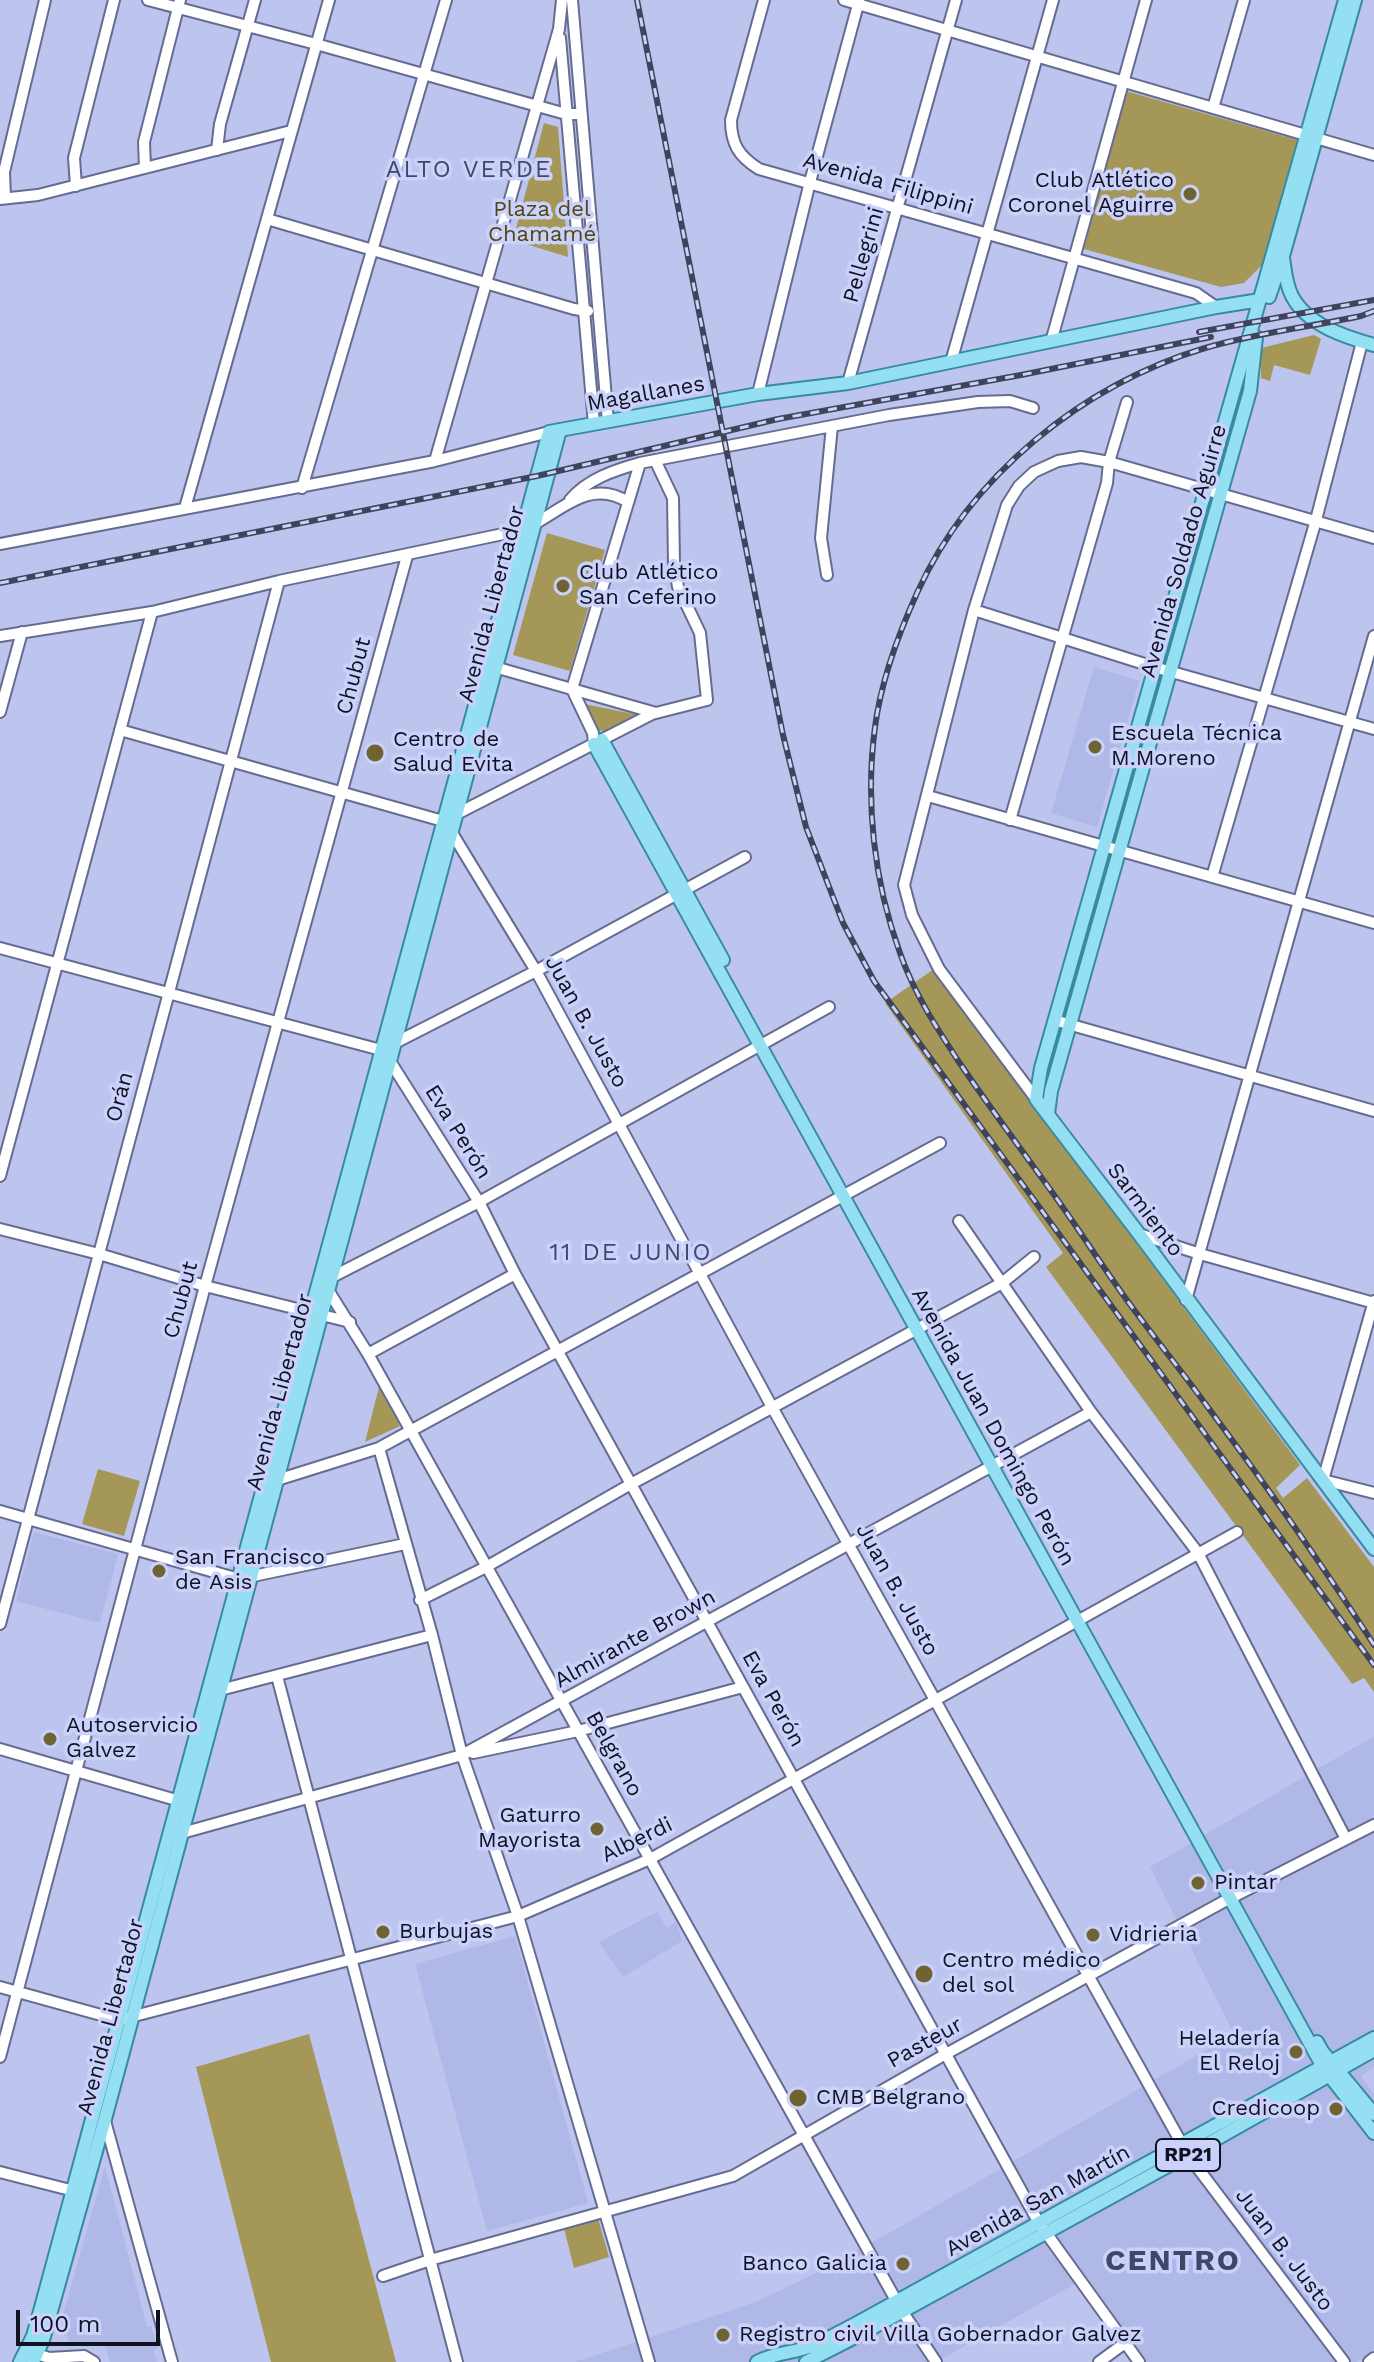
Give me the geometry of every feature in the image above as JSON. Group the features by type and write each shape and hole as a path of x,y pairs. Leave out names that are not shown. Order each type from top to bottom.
{"main road":[{"name":"Avenida Soldado Aguirre","path":"1048,1114 1051,1091 1250,391 1264,300 1283,256 1345,0"},
{"name":"Avenida Soldado Aguirre","path":"1036,1099 1036,1085 1205,488 1355,0"},
{"path":"1283,256 1292,296 1301,308 1328,329 1368,343"},
{"name":"Magallanes","path":"554,431 758,394 848,383 1216,307 1264,300 1301,308"},
{"name":"Avenida Libertador","path":"184,1802 220,1690 245,1578 277,1480 381,1050 450,818 554,431"},
{"name":"Avenida Juan Domingo Perón","path":"596,739 1233,1897 1331,2068 1374,2133"},
{"name":"Avenida Libertador","path":"29,2357 100,2116 316,1313 330,1284 452,832 450,818"},
{"name":"Sarmiento","path":"1036,1099 1374,1549"},
{"name":"Avenida San Martín","path":"806,2362 899,2306 1331,2068 1374,2038"},
{"name":"Avenida San Martín","path":"1331,2068 1374,2050"},
{"name":"Avenida Juan Domingo Perón","path":"1331,2068 1374,2114"},
{"name":"Avenida San Martín","path":"759,2362 767,2357 779,2359 899,2306"}],"street":[{"path":"45,0 4,172 2,198 38,195 291,131"},
{"path":"76,186 74,158 114,0"},
{"path":"148,0 179,4 247,26 566,114 581,114"},
{"path":"217,150 220,124 255,0"},
{"path":"185,508 329,0"},
{"path":"302,488 446,0"},
{"path":"559,0 566,114 594,424"},
{"path":"572,0 608,422"},
{"name":"Avenida Filippini","path":"764,0 731,120 731,137 747,162 759,169 1196,293 1216,307"},
{"path":"844,0 1374,155"},
{"name":"Pellegrini","path":"848,383 956,0"},
{"path":"951,362 1053,0"},
{"path":"1051,342 1146,0"},
{"path":"1213,108 1244,0"},
{"path":"758,394 810,182 859,2"},
{"path":"145,168 144,142 179,4"},
{"path":"435,461 559,29"},
{"path":"267,219 584,311 598,309"},
{"path":"1212,877 1368,343"},
{"path":"0,636 152,612 279,581 528,528 568,501 579,489 617,470 640,463 978,402 1010,401 1033,408"},
{"path":"1010,820 1107,483 1109,462 1127,402"},
{"path":"827,575 821,538 832,426"},
{"name":"Magallanes","path":"0,544 435,461 554,431"},
{"path":"1374,538 1109,462 1081,457 1058,461 1034,472 1019,486 1007,505 974,610 928,796 1374,923"},
{"path":"120,730 343,792 450,818 596,739 656,713 707,700 700,633 678,587 674,563 673,498 655,460"},
{"path":"572,689 640,463"},
{"path":"568,501 597,493 616,494 628,502"},
{"name":"Chubut","path":"0,2057 205,1286 407,556"},
{"name":"Orán","path":"0,1624 279,581"},
{"path":"974,610 1170,672 1374,729"},
{"path":"0,1176 152,612"},
{"path":"0,712 22,632"},
{"path":"1186,1300 1374,636"},
{"path":"491,666 656,713"},
{"name":"Avenida Juan Domingo Perón","path":"572,689 596,739"},
{"name":"Sarmiento","path":"928,796 904,885 912,915 939,969 1036,1099"},
{"name":"Juan B. Justo","path":"452,832 536,971 772,1407 1185,2150 1344,2362"},
{"path":"0,948 381,1050 536,971 745,857"},
{"path":"330,1284 829,1007"},
{"path":"1054,1020 1374,1111"},
{"name":"Eva Perón","path":"381,1050 479,1202 557,1351 1042,2228 1139,2362"},
{"path":"277,1480 379,1448 940,1143"},
{"path":"959,1221 1091,1412 1198,1553 1346,1839"},
{"path":"0,1229 99,1254 205,1286 350,1322"},
{"path":"1139,1234 1374,1302 1323,1480 1374,1493"},
{"path":"420,1600 486,1567 631,1484 1002,1283 1034,1257"},
{"path":"368,1354 515,1274"},
{"name":"Belgrano","path":"330,1284 899,2306 936,2362"},
{"name":"Almirante Brown","path":"176,1831 462,1755 1091,1412"},
{"path":"379,1448 462,1755 518,1916 649,2362"},
{"path":"0,1511 245,1578 405,1544"},
{"name":"Alberdi","path":"0,1987 126,2018 518,1916 650,1859 1237,1532"},
{"path":"220,1690 432,1635"},
{"path":"277,1676 457,2362"},
{"path":"462,1755 578,1731 743,1687"},
{"path":"0,1749 184,1802"},
{"name":"Pasteur","path":"383,2276 430,2260 733,2176 944,2055 1233,1897 1374,1825"},
{"path":"100,2116 172,2362"},
{"path":"0,2172 79,2192"},
{"path":"1099,2362 1125,2343"},
{"path":"29,2357 84,2356 94,2361"},
{"path":"1369,2362 1374,2358"}],"shaded area":[{"name":"Escuela Técnica M.Moreno","path":"1094,667 1139,681 1097,827 1051,813"},
{"path":"34,1532 118,1554 100,1623 16,1601"},
{"path":"1374,1736 1374,2067 1361,2076 1374,2094 1374,2350 1357,2362 1145,2362 1087,2277 936,2362 575,2362 756,2302 804,2279 1234,2034 1150,1867"},
{"path":"657,1912 667,1928 676,1922 682,1941 623,1977 599,1942"},
{"path":"515,1936 588,2203 487,2231 415,1964"},
{"path":"105,2166 147,2327 151,2326 158,2348 153,2350 157,2362 110,2362 104,2344 71,2345 61,2322"}],"green space":[{"name":"Club Atlético Coronel Aguirre","path":"1126,91 1297,140 1262,265 1244,283 1221,287 1084,249"},
{"name":"Plaza del Chamamé","path":"544,123 558,127 568,257 513,240"},
{"path":"1314,335 1321,339 1310,375 1274,365 1270,381 1261,378 1261,348"},
{"name":"Club Atlético San Ceferino","path":"547,533 605,550 570,671 513,655"},
{"path":"584,704 639,715 604,732 599,730"},
{"path":"934,969 1300,1465 1276,1488 1283,1498 1307,1478 1374,1567 1374,1692 1364,1678 1352,1684 1046,1267 1063,1253 885,1003"},
{"path":"379,1387 400,1426 365,1442"},
{"path":"98,1469 140,1481 124,1536 82,1524"},
{"path":"309,2034 396,2362 271,2362 196,2067"},
{"path":"598,2218 609,2257 574,2268 564,2228"}],"railway":[{"path":"637,0 783,735 806,827 843,923 874,981 1374,1665"},
{"path":"1199,332 1374,300"},
{"path":"1374,311 1224,343 1159,364 1116,385 1035,440 999,474 967,511 940,550 917,593 886,675 875,727 871,784 874,842 884,898 906,968 926,1009 950,1049 1122,1294 1272,1495 1374,1645"},
{"path":"0,583 537,476 778,419 1211,337"}],"place":[{"name":"Club Atlético Coronel Aguirre","path":"1190,194"},
{"name":"Club Atlético San Ceferino","path":"563,586"},
{"name":"Escuela Técnica M.Moreno","path":"1095,747"},
{"name":"Centro de Salud Evita","path":"375,753"},
{"name":"San Francisco de Asis","path":"159,1571"},
{"name":"Autoservicio Galvez","path":"50,1739"},
{"name":"Gaturro Mayorista","path":"597,1829"},
{"name":"Pintar","path":"1198,1883"},
{"name":"Burbujas","path":"383,1932"},
{"name":"Vidrieria","path":"1093,1935"},
{"name":"Centro médico del sol","path":"924,1974"},
{"name":"Heladería El Reloj","path":"1296,2052"},
{"name":"CMB Belgrano","path":"798,2098"},
{"name":"Credicoop","path":"1336,2109"},
{"name":"Banco Galicia","path":"903,2264"},
{"name":"Registro civil Villa Gobernador Galvez","path":"723,2335"}],"district":[{"name":"ALTO VERDE","path":"469,170"},
{"name":"11 DE JUNIO","path":"631,1253"},
{"name":"CENTRO","path":"1173,2261"}]}
